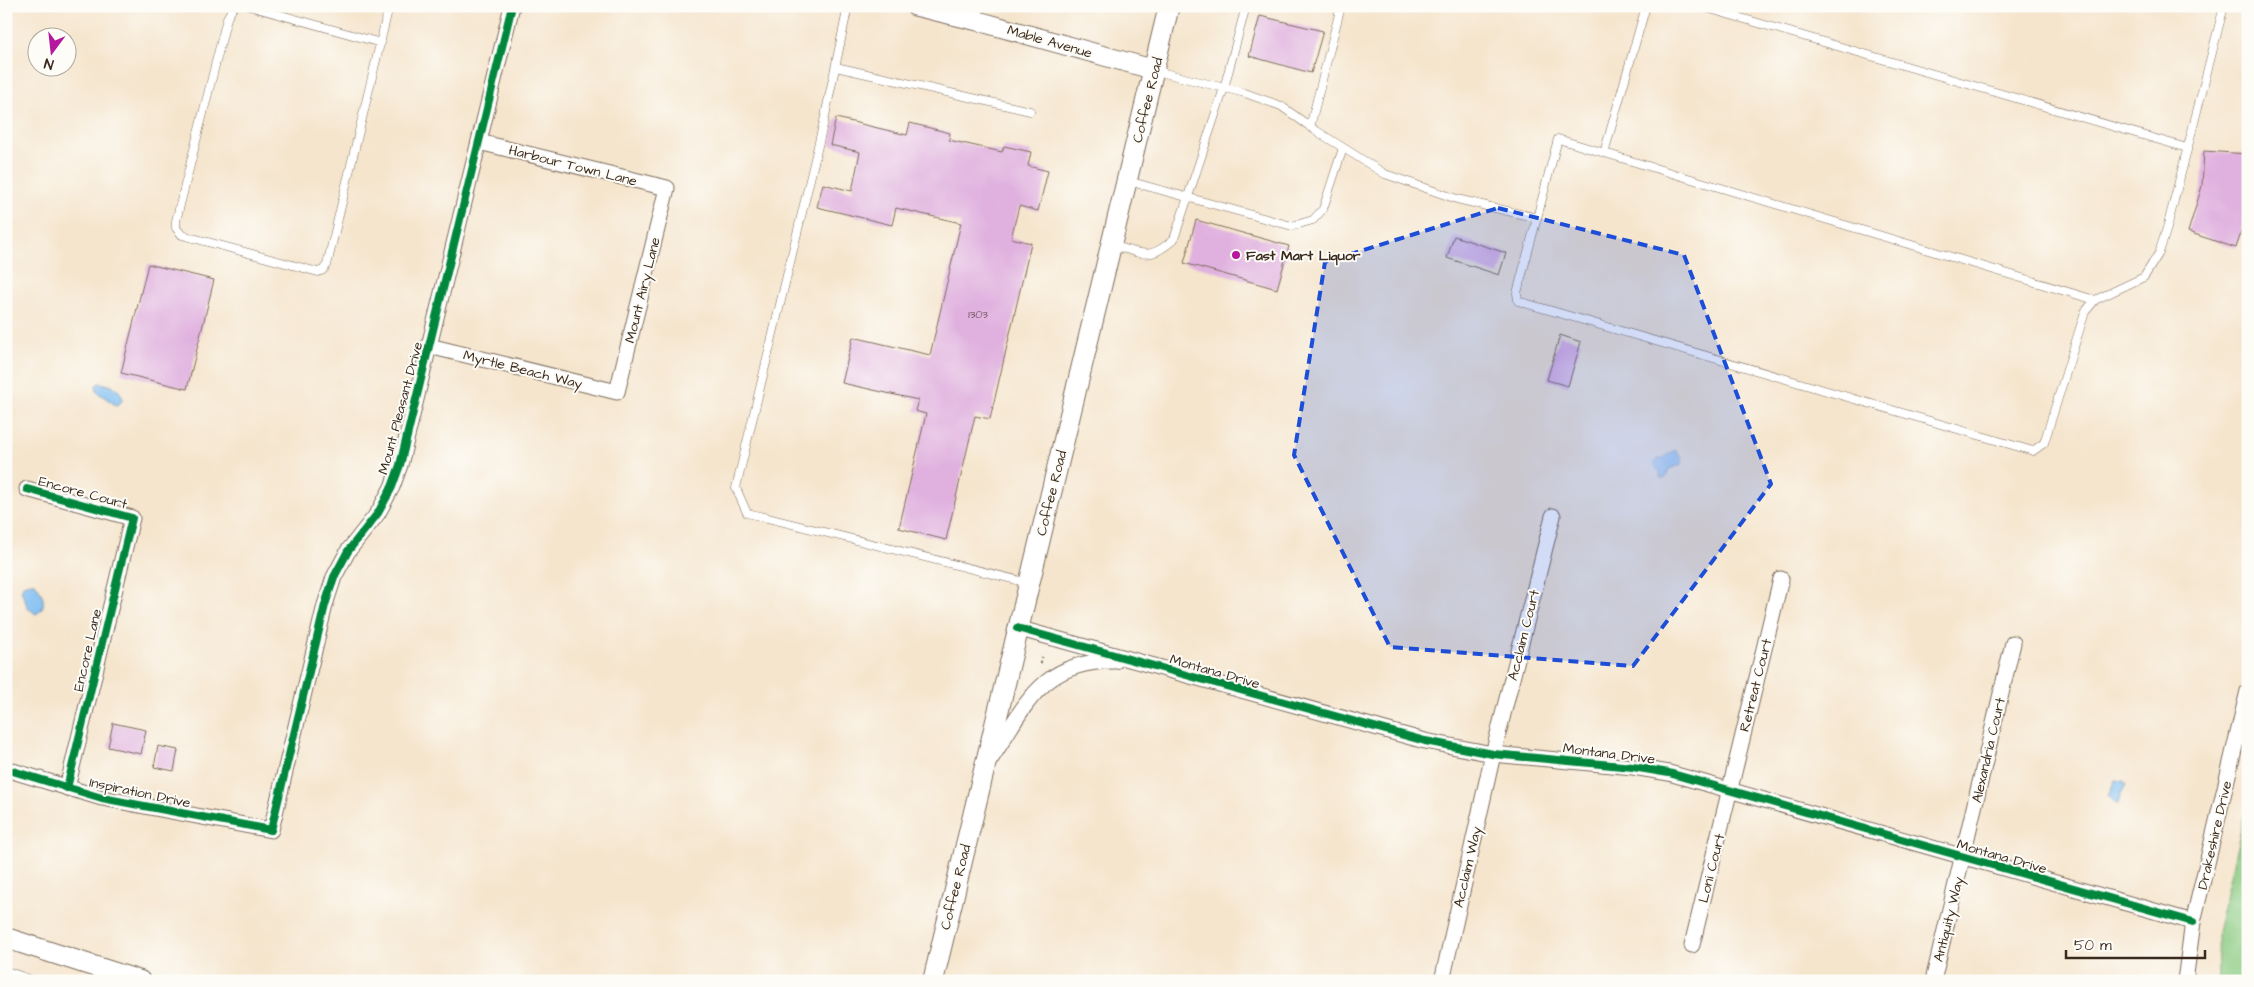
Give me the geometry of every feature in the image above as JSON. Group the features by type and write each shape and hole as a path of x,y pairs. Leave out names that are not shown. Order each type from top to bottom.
{"main road":[{"name":"Coffee Road","path":"933,981 1169,6"},
{"path":"6,938 140,981"}],"street":[{"name":"Mount Pleasant Drive","path":"271,830 323,614 334,577 348,551 378,513 392,487 400,465 512,6"},
{"name":"Mable Avenue","path":"915,6 978,14 1155,70"},
{"name":"Harbour Town Lane","path":"479,142 667,188"},
{"name":"Mount Airy Lane","path":"618,392 667,188"},
{"name":"Myrtle Beach Way","path":"429,346 618,392"},
{"name":"Encore Court","path":"28,489 132,518"},
{"name":"Acclaim Court","path":"1493,754 1553,516"},
{"name":"Encore Lane","path":"67,788 132,518"},
{"name":"Retreat Court","path":"1729,791 1780,579"},
{"name":"Montana Drive","path":"1018,628 1368,727 1425,741 1493,754 1632,767 1669,773 2193,922"},
{"name":"Alexandria Court","path":"1963,858 2013,643"},
{"name":"Montana Drive","path":"984,770 1023,708 1044,683 1073,666 1097,661 1135,661"},
{"name":"Drakeshire Drive","path":"2185,981 2193,922 2248,691"},
{"name":"Acclaim Way","path":"1442,981 1493,754"},
{"name":"Inspiration Drive","path":"6,769 67,788 174,813 271,830"},
{"name":"Loni Court","path":"1692,945 1729,791"},
{"name":"Antiquity Way","path":"1933,981 1963,858"}],"lane":[{"path":"248,6 381,43"},
{"path":"233,7 222,37 176,221 176,228 182,234 318,272 324,270 327,265 389,6"},
{"path":"848,6 824,121 736,488 747,513 1029,583"},
{"path":"1112,245 1148,255 1162,250 1174,239 1224,88 1246,6"},
{"path":"1310,127 1341,6"},
{"path":"1604,153 1646,6"},
{"path":"1700,6 2187,148"},
{"path":"2095,300 1558,139 1517,293 1518,301 2033,451 2044,442 2085,312 2095,300 2144,277 2159,253 2224,6"},
{"path":"836,67 1030,111"},
{"path":"1155,70 1224,88 1281,106 1310,127 1385,174 1458,199 1537,218"},
{"path":"1128,180 1292,226 1313,220 1323,209 1343,148"},
{"path":"6,971 35,981"}],"highlighted area":[{"path":"1498,208 1684,255 1771,484 1633,666 1390,647 1294,455 1325,262"}],"green space":[{"path":"2248,799 2248,981 2218,981 2217,932"}],"water":[{"path":"99,383 114,387 120,392 123,400 117,406 97,392 96,385"},
{"path":"1675,450 1682,458 1682,464 1669,469 1666,478 1660,478 1660,472 1654,463"},
{"path":"35,583 43,599 42,607 36,614 28,608 21,590 23,585"},
{"path":"2115,780 2123,781 2126,785 2118,804 2115,804 2108,796"}],"building":[{"path":"1260,16 1323,31 1311,73 1249,56"},
{"path":"836,118 907,135 910,123 950,133 949,140 1002,152 1004,146 1031,152 1028,166 1048,171 1038,211 1019,206 1011,238 1031,243 990,419 975,416 946,540 899,528 926,414 915,411 918,400 842,383 853,337 930,355 961,223 896,208 892,225 817,207 823,184 852,191 860,152 830,145"},
{"path":"2204,151 2248,154 2248,212 2236,248 2188,232 2202,186"},
{"name":"Fast Mart Liquor","path":"1196,220 1289,246 1277,289 1184,263"},
{"path":"1454,236 1506,253 1499,275 1447,258"},
{"path":"148,264 214,280 187,389 121,373"},
{"path":"1560,335 1581,342 1568,386 1547,380"},
{"path":"113,723 146,730 141,754 108,747"},
{"path":"158,746 178,750 174,771 154,767"}],"cycle path":[{"path":"6,769 102,798 271,830 325,605 334,577 348,551 378,513 392,487 400,465 512,6"},
{"path":"27,489 132,518 67,788"},
{"path":"1017,628 1425,741 1493,754 1633,767 1669,773 2193,922"}],"place":[{"name":"Fast Mart Liquor","path":"1236,255"}]}
